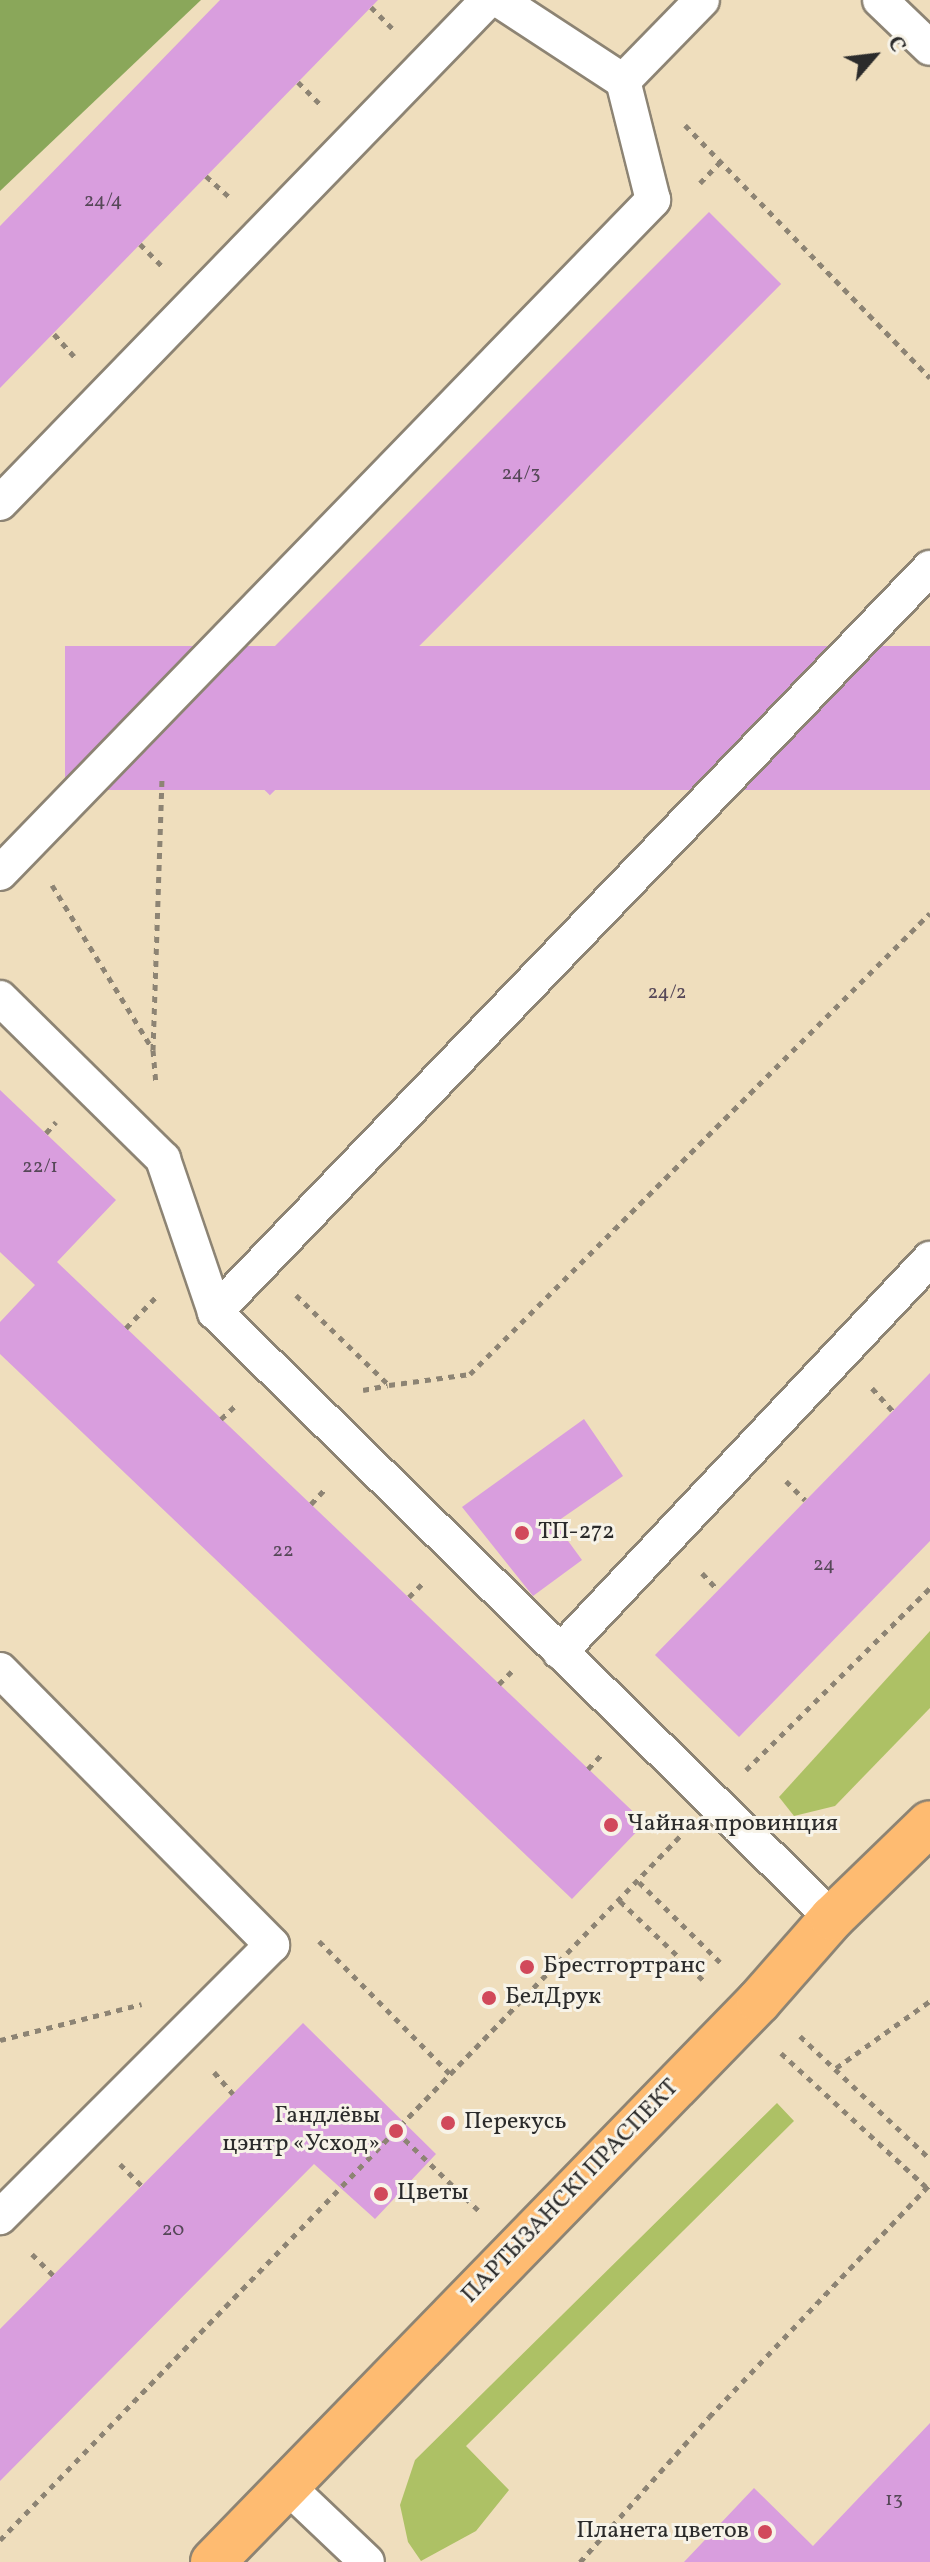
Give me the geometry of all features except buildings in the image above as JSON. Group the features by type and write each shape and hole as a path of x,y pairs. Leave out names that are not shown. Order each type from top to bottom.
{"main road":[{"name":"ПАРТЫЗАНСКІ ПРАСПЕКТ","path":"213,2562 516,2247 759,2001 832,1918 930,1823"}],"lane":[{"path":"0,503 488,0"},
{"path":"0,873 653,200 623,81 499,0"},
{"path":"623,81 702,0"},
{"path":"880,0 930,48"},
{"path":"215,1312 930,568"},
{"path":"0,998 163,1159 215,1312 832,1918"},
{"path":"560,1652 930,1259"},
{"path":"0,1670 272,1945 0,2217"},
{"path":"287,2486 367,2562"}],"path":[{"path":"371,7 402,38"},
{"path":"298,82 329,113"},
{"path":"719,163 930,378"},
{"path":"206,176 240,207"},
{"path":"140,244 173,276"},
{"path":"54,334 83,366"},
{"path":"27,845 153,1050 163,1159"},
{"path":"284,1284 389,1385 470,1374 930,913"},
{"path":"126,1328 155,1298"},
{"path":"862,1378 893,1411"},
{"path":"774,1470 805,1500"},
{"path":"0,2540 714,1802 930,1588"},
{"path":"836,2068 930,2001"},
{"path":"202,2060 233,2094"},
{"path":"396,2131 516,2247"},
{"path":"111,2155 142,2186"},
{"path":"580,2562 930,2184"},
{"path":"23,2244 53,2275"}],"green space":[{"path":"0,0 201,0 0,191"},
{"path":"930,1631 930,1708 835,1806 794,1816 779,1797"},
{"path":"777,2103 794,2121 466,2446 509,2490 476,2531 421,2561 408,2542 400,2505 415,2460"}],"place":[{"name":"ТП-272","path":"522,1533"},
{"name":"Чайная провинция","path":"611,1825"},
{"name":"Брестгортранс","path":"527,1967"},
{"name":"БелДрук","path":"489,1998"},
{"name":"Перекусь","path":"448,2123"},
{"name":"Гандлёвы цэнтр «Усход»","path":"396,2131"},
{"name":"Цветы","path":"381,2194"},
{"name":"Планета цветов","path":"765,2532"}]}
